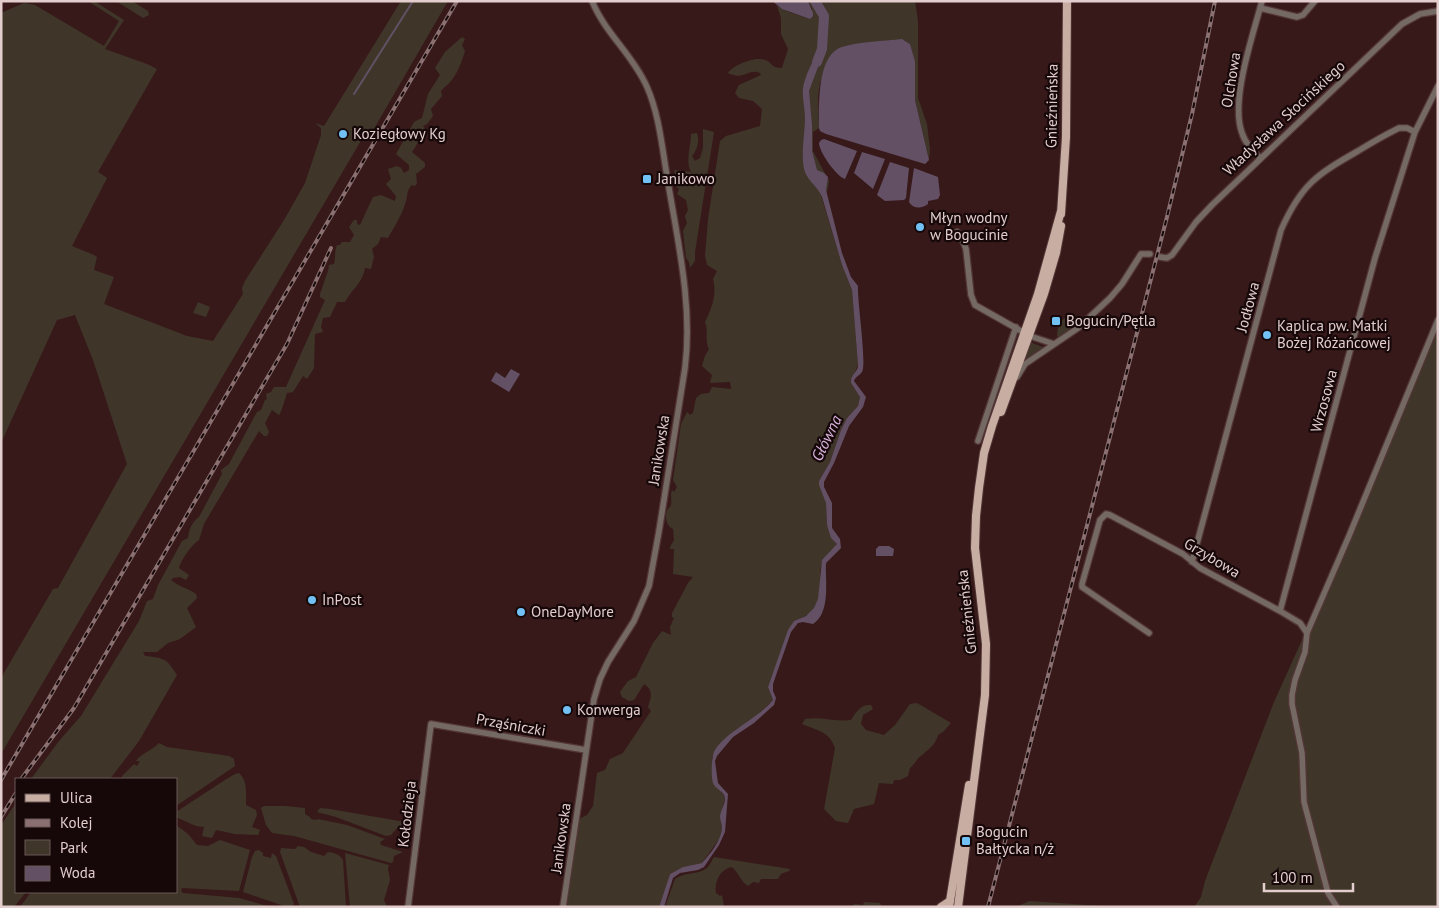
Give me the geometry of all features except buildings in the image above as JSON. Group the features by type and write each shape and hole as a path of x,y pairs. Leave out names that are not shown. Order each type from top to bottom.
{"main road":[{"name":"Gnieźnieńska","path":"958,907 986,680 986,644 975,548 977,502 984,453 992,426 1056,253 1060,228 1066,137 1067,1"},
{"name":"Gnieźnieńska","path":"983,466 1012,385 1027,334"},
{"name":"Gnieźnieńska","path":"949,904 968,794 978,754"},
{"path":"941,907 949,904"}],"street":[{"name":"Janikowska","path":"563,907 592,712 600,679 608,662 637,615 652,574 685,368 688,327 680,258 652,99 638,69 606,26 592,1"},
{"name":"Olchowa","path":"1260,158 1244,139 1238,116 1245,67 1262,1"},
{"path":"1260,8 1298,17 1303,15 1315,1"},
{"name":"Władysława Słocińskiego","path":"1160,257 1167,258 1172,255 1204,213 1402,24 1420,14 1438,11"},
{"name":"Wrzosowa","path":"1280,612 1374,258 1415,132 1438,86"},
{"name":"Jodłowa","path":"1192,562 1281,230 1291,208 1307,187 1331,166 1399,128 1407,128 1415,132"},
{"path":"957,232 963,240 966,249 971,295 975,305 1027,334 1054,344"},
{"path":"1012,385 1025,364 1078,328 1122,284 1141,254 1150,254"},
{"path":"1337,907 1328,893 1304,802 1302,753 1292,704 1292,695 1305,652 1306,634 1349,536 1438,320"},
{"path":"978,441 1016,327"},
{"name":"Grzybowa","path":"1149,633 1082,587 1100,520 1106,514 1182,554 1200,568 1300,623 1306,634"},
{"name":"Prząśniczki","path":"431,724 586,750"},
{"name":"Kołodzieja","path":"408,907 431,724"}],"green space":[{"path":"88,1 94,1 124,20 105,49 157,69 98,172 107,178 72,246 97,257 94,270 114,277 104,304 187,336 213,341 243,294 242,288 245,281 305,183 321,135 321,128 315,123 324,126 401,1 448,1 371,134 366,132 1,754 1,678 53,589 58,588 127,464 93,360 75,315 57,320 1,443 1,13 24,3 35,5 104,46 119,21"},
{"path":"116,1 132,1 148,11 149,15 143,18"},
{"path":"808,1 915,1 918,21 918,98 927,124 930,149 929,160 915,100 915,61 910,44 904,40 850,46 834,52 820,83 818,96 819,128 813,132 813,151 829,181 827,193 816,187 820,192 842,265 852,290 858,364 851,383 860,397 858,406 847,418 841,430 830,462 819,481 826,503 827,525 833,540 837,544 821,566 816,606 808,614 794,621 781,652 768,687 773,700 752,720 734,731 712,757 713,783 725,798 721,814 722,828 720,838 702,863 683,867 670,874 659,907 566,907 579,819 587,815 593,806 597,773 605,770 610,759 623,753 651,711 648,707 651,697 650,692 644,684 634,700 629,701 622,697 620,692 628,681 636,677 653,643 662,631 671,635 670,627 674,618 672,613 693,577 673,574 674,549 670,549 670,547 674,540 673,529 667,523 666,518 671,505 672,490 674,492 677,487 673,480 681,424 687,412 690,415 693,413 696,398 701,394 709,393 712,387 731,389 730,382 710,383 712,375 702,366 709,349 705,322 713,301 713,279 717,271 707,265 705,256 708,219 720,141 726,136 760,126 762,109 753,101 739,98 735,93 739,85 761,75 760,73 752,72 738,76 728,73 740,64 756,59 768,61 776,67 782,68 788,49 781,34 781,18 777,6 810,19 812,9"},
{"path":"462,37 465,39 462,45 465,51 459,68 453,79 441,91 442,96 431,109 433,116 423,126 426,130 412,152 425,163 425,167 416,174 417,183 409,189 398,221 388,238 381,237 378,244 372,249 374,257 371,269 365,268 364,274 345,302 337,302 330,317 323,318 321,327 323,332 315,334 314,368 307,379 303,376 293,392 287,393 279,415 272,410 265,423 269,432 267,436 264,436 259,431 204,524 199,540 182,561 179,568 189,575 186,580 180,577 171,580 196,594 197,598 187,608 196,627 180,639 168,643 157,652 143,652 145,656 165,660 177,675 139,741 111,778 32,778 59,741 81,716 139,621 147,601 153,599 158,585 182,541 188,538 191,526 199,517 222,474 221,470 229,464 257,412 261,410 267,399 266,394 271,392 274,387 286,387 325,300 320,297 320,294 329,265 334,264 337,245 340,245 342,242 350,242 354,235 349,227 354,220 357,220 357,224 360,225 373,197 381,195 395,201 396,196 386,184 391,179 388,169 397,166 404,173 409,170 409,165 396,154 414,122 422,118 428,94 440,75 435,68 445,52"},
{"path":"703,129 714,132 695,261 690,268 686,258 683,231 687,223 685,216 688,210 686,200 677,194 679,189 675,185 674,170 691,172 688,158 691,134 697,133 698,136 698,145 692,156 695,161 700,158 703,148"},
{"path":"198,302 210,307 206,317 193,313"},
{"path":"1068,317 1073,320 1073,326 1067,333 1058,338 1060,324"},
{"path":"1438,318 1438,907 1194,907 1201,897 1205,881 1274,702 1307,629"},
{"path":"1030,342 1045,348 1023,361"},
{"path":"917,703 951,723 938,735 932,746 910,768 908,776 900,780 894,780 893,784 879,783 874,804 854,809 848,823 836,821 824,809 835,748 833,742 826,735 802,724 805,719 851,720 862,707 871,705 873,709 863,715 861,724 866,730 884,735 895,725 910,704"},
{"path":"159,743 167,747 229,756 234,759 235,766 178,805 178,778 122,778 134,764 137,766 140,761 136,761 138,758"},
{"path":"239,773 244,780 246,805 256,810 257,815 252,827 260,830 258,835 235,834 216,830 212,838 202,836 204,827 196,826 178,818 178,811"},
{"path":"15,804 15,893 25,893 14,907 1,907 1,825"},
{"path":"264,806 305,808 305,814 311,819 347,825 385,839 380,842 381,845 403,852 394,856 391,863 294,836 272,833 266,825 261,808"},
{"path":"320,808 405,822 403,827 398,827 391,835 386,836 336,817 317,812"},
{"path":"178,826 188,834 197,845 208,846 220,840 250,850 239,891 182,888 181,891 183,893 239,898 271,907 20,907 30,893 178,893"},
{"path":"298,846 324,856 328,852 337,854 343,860 346,907 300,907 280,852 281,848 295,849"},
{"path":"259,850 263,853 263,856 271,858 272,853 276,856 294,904 292,907 243,892 252,857 255,851"},
{"path":"345,853 389,865 390,880 384,900 387,907 350,907"},
{"path":"714,857 790,869 781,874 778,879 761,879 759,883 753,882 748,886 732,867 728,868 721,873 716,885 716,893 720,896 722,895 724,907 665,907 675,879 703,870 708,867"},
{"path":"1029,901 1116,907 1016,907"},
{"path":"864,902 880,903 882,907 850,907 855,904 863,905"}],"water":[{"path":"772,1 808,1 813,16 810,19 782,9"},
{"path":"902,39 910,44 915,61 915,100 929,160 925,164 826,134 820,131 819,128 820,86 825,65 830,56 841,47 849,45"},
{"path":"819,48 824,51 809,91 812,151 817,170 828,177 826,190 842,253 851,277 858,286 863,366 862,372 854,381 866,397 863,407 849,426 824,482 824,487 832,503 832,528 840,539 841,548 826,563 825,604 819,619 813,624 798,623 791,632 773,684 776,698 774,705 754,723 733,737 717,756 715,761 718,783 728,794 725,832 719,845 704,867 680,873 673,878 664,907 659,907 670,874 683,867 702,863 717,842 721,833 720,816 725,798 713,783 712,766 715,750 720,743 773,700 768,687 788,630 794,621 806,616 814,608 818,599 822,560 837,544 831,538 827,525 826,503 819,481 830,462 841,430 847,418 858,406 860,397 851,383 858,365 852,290 842,265 822,197 807,176 804,166 805,118 803,90 806,76"},
{"path":"824,139 857,151 845,179 833,169 825,158 819,143"},
{"path":"862,152 885,159 873,189 854,173"},
{"path":"890,162 909,168 906,198 904,200 885,201 877,195"},
{"path":"914,168 938,177 940,195 938,199 928,201 926,206 915,207 909,202"},
{"path":"511,369 520,374 509,392 491,381 496,372 505,378"},
{"path":"879,546 889,546 894,549 893,556 876,556 876,549"}],"waterway":[{"path":"354,94 413,1"},
{"name":"Główna","path":"815,1 824,16 822,49 817,62"}],"railway":[{"path":"1,780 457,1"},
{"path":"988,907 1166,221 1192,114 1215,1"},
{"path":"22,778 74,708 287,344 331,248"},
{"path":"1,817 15,795"}],"place":[{"name":"Koziegłowy Kg","path":"343,134"},
{"name":"Janikowo","path":"647,179"},
{"name":"Młyn wodny w Bogucinie","path":"920,227"},
{"name":"Bogucin/Pętla","path":"1056,321"},
{"name":"Kaplica pw. Matki Bożej Różańcowej","path":"1267,335"},
{"name":"InPost","path":"312,600"},
{"name":"OneDayMore","path":"521,612"},
{"name":"Konwerga","path":"567,710"},
{"name":"Bogucin Bałtycka n/ż","path":"966,841"}]}
